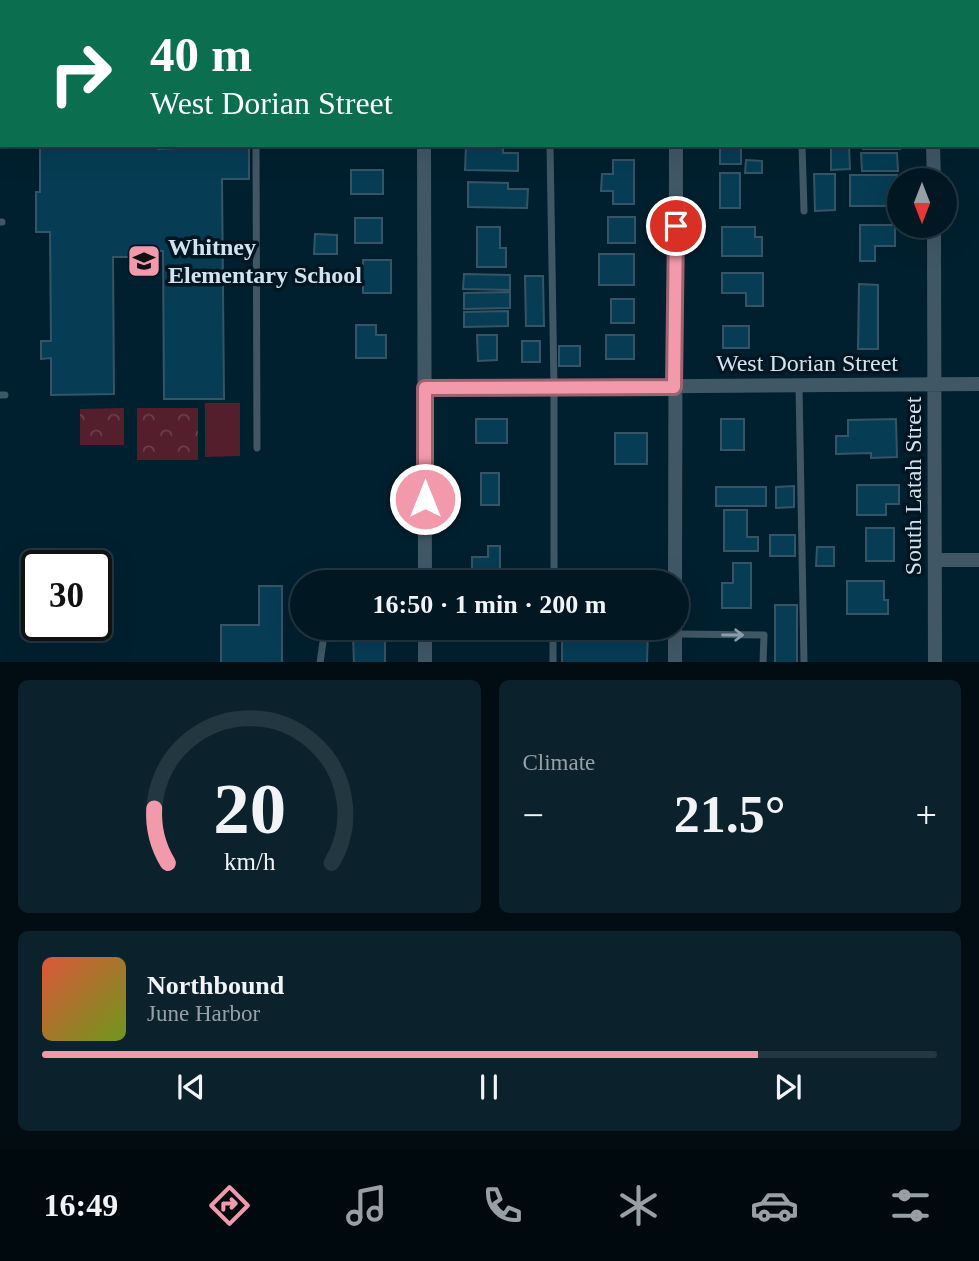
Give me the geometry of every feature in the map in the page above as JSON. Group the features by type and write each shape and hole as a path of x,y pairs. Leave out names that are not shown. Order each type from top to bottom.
{"street":[{"path":"424,147 425,570"},
{"path":"675,570 676,147"},
{"path":"933,147 934,168"},
{"name":"South Latah Street","path":"934,238 935,662"},
{"name":"West Dorian Street","path":"425,388 979,384"},
{"path":"936,560 979,560"},
{"path":"425,640 425,662"},
{"path":"675,640 675,662"}],"lane":[{"path":"256,147 257,448"},
{"path":"550,147 554,570"},
{"path":"802,147 804,211"},
{"path":"799,386 804,662"},
{"path":"689,632 764,635 763,662"},
{"path":"320,662 323,640"},
{"path":"553,662 554,640"}],"green space":[{"path":"205,403 240,403 240,456 205,457"},
{"path":"124,408 124,445 80,445 80,409"},
{"path":"137,408 198,408 198,460 137,460"}],"building":[{"path":"40,147 249,147 249,179 222,179 224,399 164,399 163,251 154,251 154,257 113,257 114,394 51,395 51,358 41,359 41,341 51,341 50,232 36,232 36,192 40,192"},
{"path":"466,147 503,147 503,153 518,153 518,171 465,170"},
{"path":"720,147 741,147 741,164 720,164"},
{"path":"831,147 849,147 850,169 831,170"},
{"path":"863,147 900,147 900,149"},
{"path":"861,153 897,153 898,168 862,171"},
{"path":"613,160 634,160 634,204 613,204 613,191 601,191 602,174 613,174"},
{"path":"746,160 762,161 762,173 745,173"},
{"path":"351,170 383,170 383,194 351,194"},
{"path":"720,173 740,173 740,208 720,208"},
{"path":"814,174 835,174 835,210 815,211"},
{"path":"850,175 887,175 887,206 850,206"},
{"path":"468,182 508,183 508,189 528,189 527,208 468,207"},
{"path":"608,217 635,217 635,243 608,243"},
{"path":"355,218 382,218 382,243 355,243"},
{"path":"860,225 887,225 887,238 895,238 895,246 875,246 875,261 860,261"},
{"path":"477,227 500,227 500,248 506,248 506,267 477,267"},
{"path":"722,227 755,227 755,237 762,237 762,256 722,256"},
{"path":"315,234 337,235 337,254 314,254"},
{"path":"599,254 634,254 634,285 599,285"},
{"path":"363,260 391,260 391,293 363,293"},
{"path":"722,273 763,273 763,306 746,306 746,293 722,293"},
{"path":"464,274 510,275 510,290 463,289"},
{"path":"525,276 543,276 544,326 526,326"},
{"path":"859,284 878,285 878,349 858,349"},
{"path":"510,292 510,308 464,309 464,293"},
{"path":"611,299 634,299 634,323 611,323"},
{"path":"508,311 508,326 464,327 464,312"},
{"path":"356,325 376,325 376,335 386,335 386,358 356,358"},
{"path":"723,326 749,326 749,348 723,348"},
{"path":"477,335 497,335 497,360 478,361"},
{"path":"606,335 634,335 634,359 606,359"},
{"path":"522,341 540,341 540,362 522,362"},
{"path":"559,346 580,346 580,366 559,366"},
{"path":"476,419 507,419 507,443 476,443"},
{"path":"721,419 744,419 744,450 721,450"},
{"path":"896,419 897,457 871,458 871,453 836,454 836,436 848,436 848,420"},
{"path":"615,433 647,433 647,464 615,464"},
{"path":"481,473 499,473 499,505 481,505"},
{"path":"857,485 899,485 899,504 886,504 886,515 857,515"},
{"path":"794,486 794,507 776,508 776,487"},
{"path":"716,487 766,487 766,506 716,506"},
{"path":"724,510 747,510 747,537 758,537 758,551 724,551"},
{"path":"866,528 894,528 894,561 866,561"},
{"path":"770,535 795,535 795,556 770,556"},
{"path":"488,546 500,546 500,570 472,570 472,557 488,557"},
{"path":"817,547 834,547 834,566 816,566"},
{"path":"733,563 751,563 751,608 722,608 722,583 733,583"},
{"path":"847,581 884,581 884,600 888,600 888,614 847,614"},
{"path":"259,586 282,586 282,662 221,662 221,625 259,625"},
{"path":"775,605 797,605 797,662 775,662"},
{"path":"353,640 385,640 385,662 354,662"},
{"path":"562,640 648,640 647,662 562,662"}],"place":[{"name":"Whitney Elementary School","path":"144,261"}],"route":[{"path":"425,499 425,388 674,387 676,226"}]}
